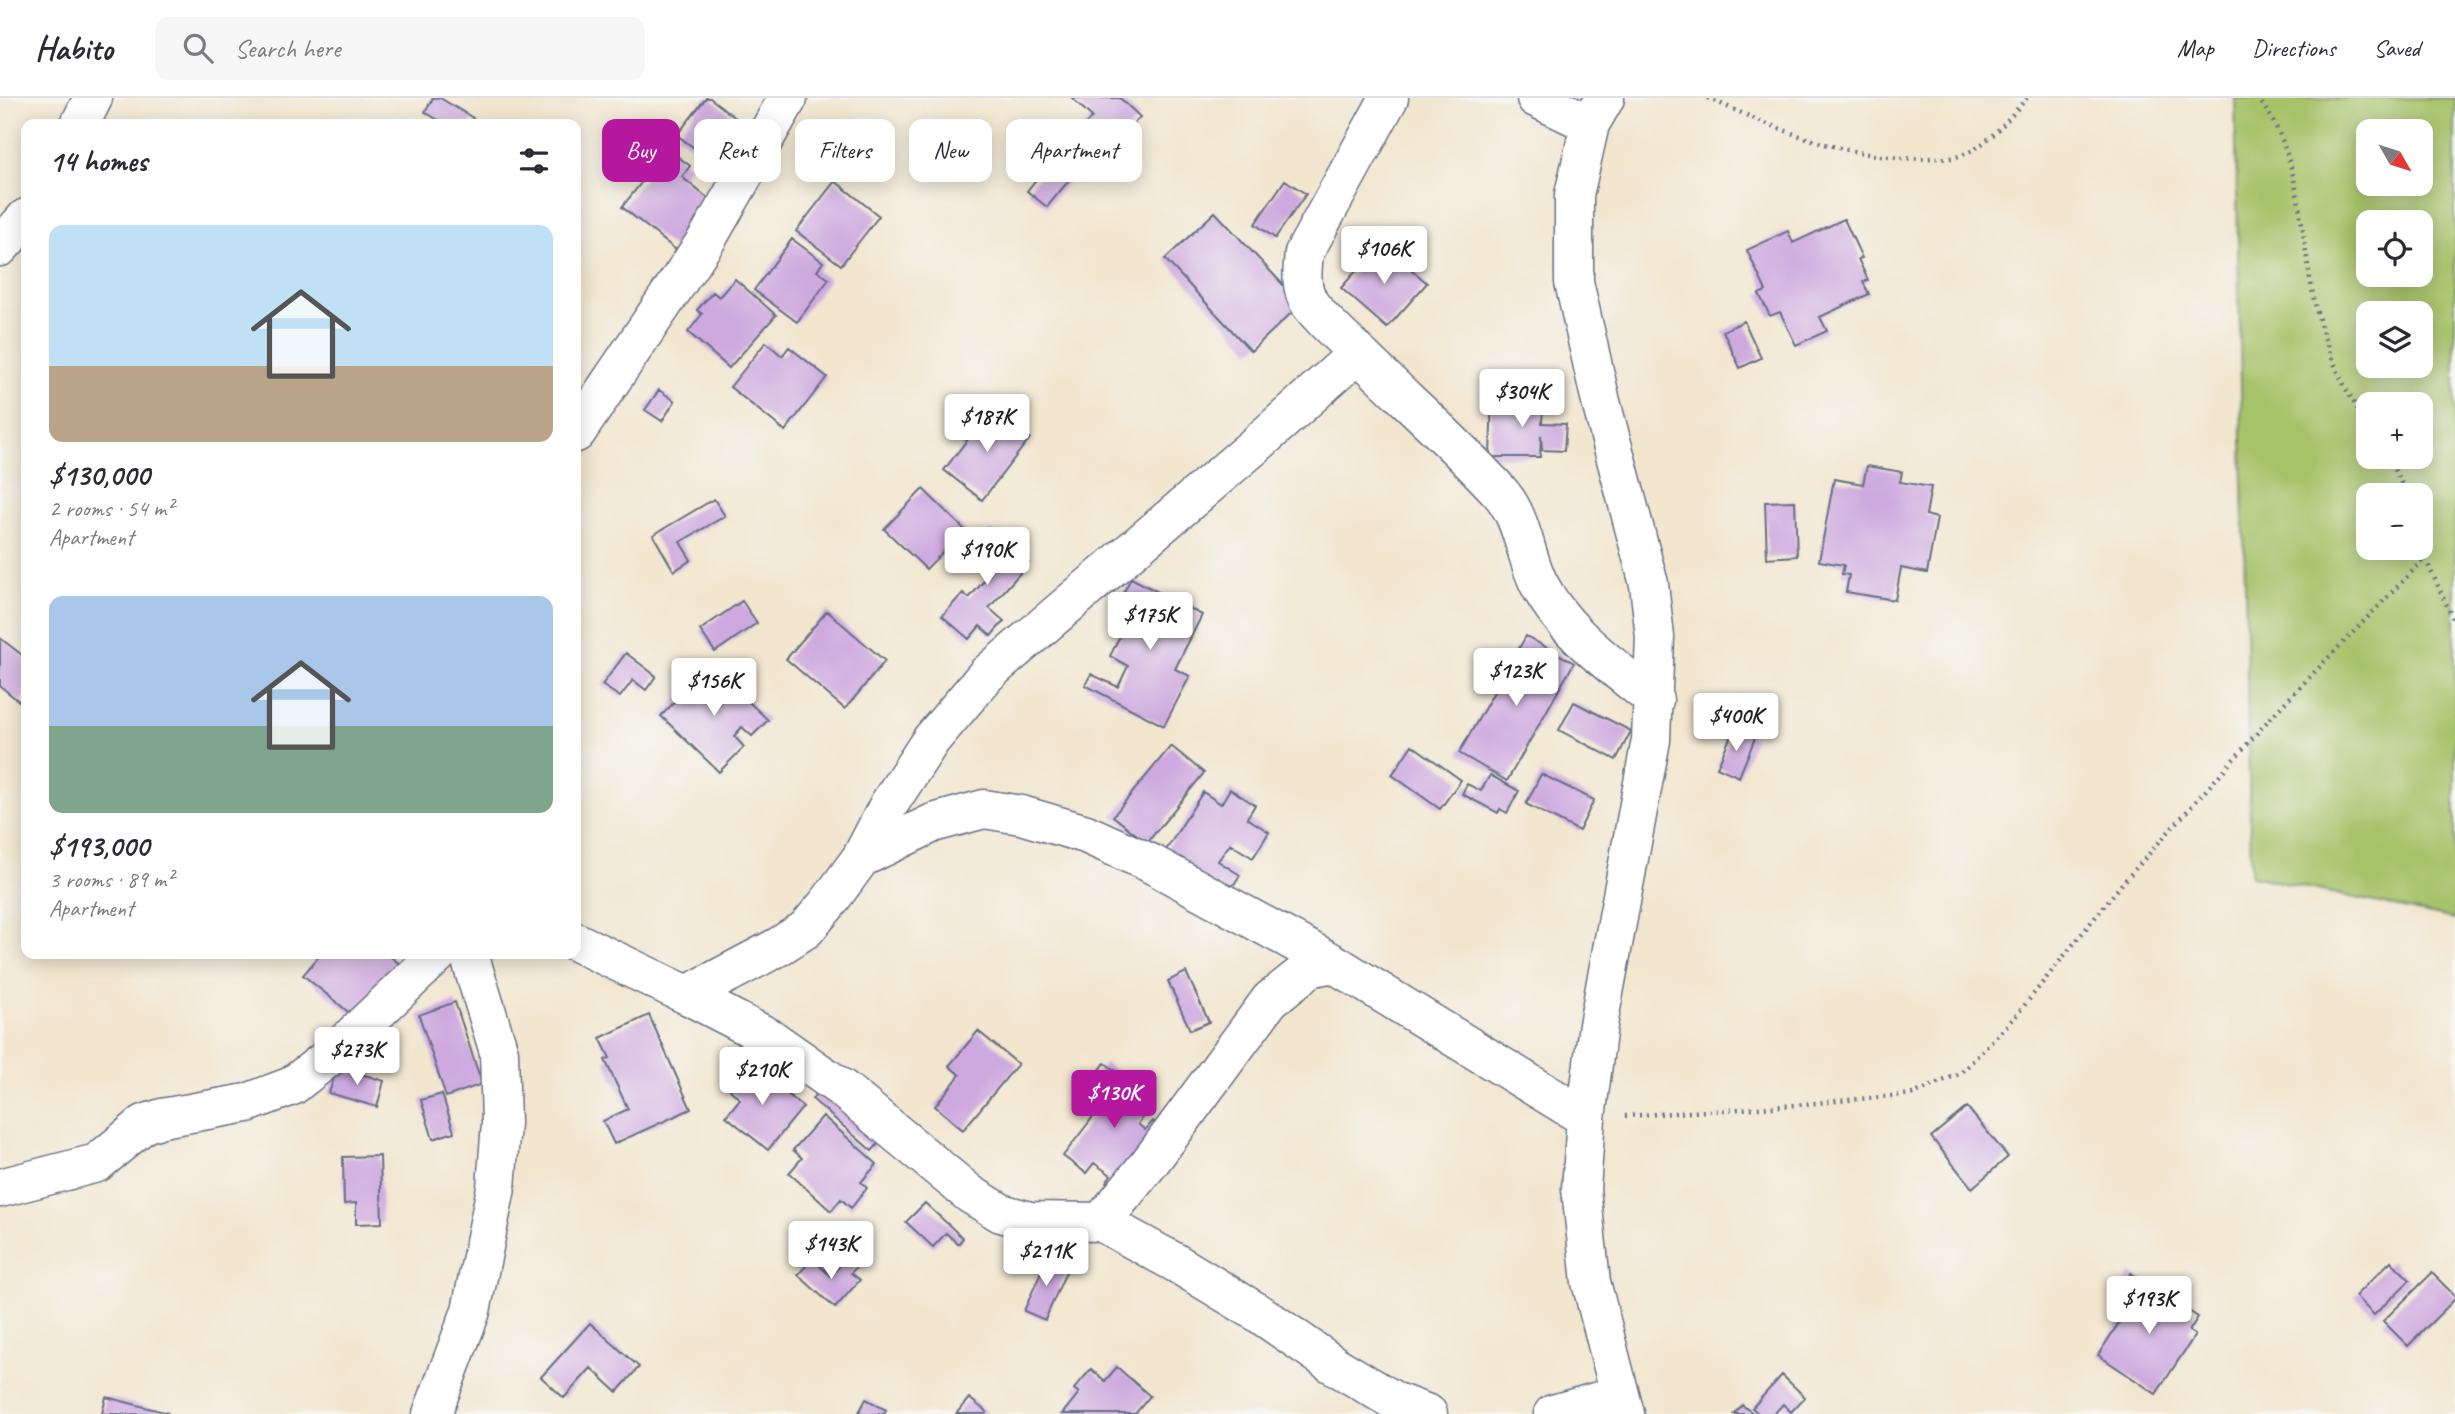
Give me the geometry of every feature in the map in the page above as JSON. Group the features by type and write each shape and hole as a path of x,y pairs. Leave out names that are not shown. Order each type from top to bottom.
{"street":[{"path":"82,119 93,98"},
{"path":"581,426 707,239 788,98"},
{"path":"1389,98 1304,253 1301,282 1310,305 1503,495 1521,529 1538,582 1555,611 1579,638 1654,700"},
{"path":"1536,98 1597,111 1574,195 1574,282 1601,402 1649,584 1655,637 1651,740 1598,1025 1586,1118 1581,1189 1591,1282 1623,1404 1553,1414"},
{"path":"0,247 21,224"},
{"path":"687,995 778,947 806,929 861,859 889,804 930,740 986,674 1248,452 1357,352"},
{"path":"861,859 933,823 984,809 1021,814 1086,834 1150,863 1333,963 1586,1118"},
{"path":"581,944 770,1038 844,1090 970,1194 1000,1213 1030,1221 1101,1222 1260,1314 1334,1365 1396,1402 1428,1414"},
{"path":"0,1188 97,1163 144,1124 162,1118 247,1103 292,1086 333,1054 433,959"},
{"path":"432,1414 471,1311 497,1175 501,1123 499,1052 471,959"},
{"path":"1101,1222 1151,1161 1270,1000 1310,968 1333,963"}],"path":[{"path":"1708,98 1767,125 1865,154 1915,159 1958,156 1986,141 2027,98"},
{"path":"2257,98 2266,108 2283,142 2292,176 2316,308 2336,369 2356,405"},
{"path":"1586,1118 1773,1108 1913,1094 1961,1073 2015,1017 2121,885 2275,713 2423,560"},
{"path":"2426,560 2455,623"}],"green space":[{"path":"2235,98 2455,98 2455,919 2251,876"}],"building":[{"path":"433,98 440,98 473,118 437,119 425,112"},
{"path":"706,98 710,98 737,119 694,119 694,148 680,137 680,131"},
{"path":"1072,98 1120,98 1140,117 1090,119 1092,117"},
{"path":"680,158 690,166 682,177 717,206 680,253 622,207 642,182 680,182"},
{"path":"1285,180 1306,194 1275,238 1255,224"},
{"path":"834,182 879,216 841,265 796,231"},
{"path":"1034,182 1067,182 1047,207 1027,191"},
{"path":"1215,212 1301,304 1251,351 1165,259"},
{"path":"1844,219 1862,258 1858,259 1868,280 1863,282 1869,294 1820,317 1827,331 1796,345 1780,312 1770,316 1759,294 1766,291 1747,250 1788,231 1793,243"},
{"path":"792,239 823,262 817,271 829,279 797,322 754,290"},
{"path":"1381,243 1427,283 1387,328 1341,288"},
{"path":"735,279 776,315 729,368 688,332 702,314 697,310 713,292 719,297"},
{"path":"1744,321 1761,358 1740,368 1723,331"},
{"path":"766,342 782,356 789,347 827,377 785,431 730,387"},
{"path":"659,390 675,401 662,421 645,410"},
{"path":"1492,394 1526,395 1525,407 1543,407 1542,423 1566,424 1564,451 1542,450 1541,436 1540,457 1490,457"},
{"path":"992,408 1030,438 982,500 944,470"},
{"path":"1867,466 1902,472 1900,482 1931,487 1926,515 1937,518 1927,573 1901,568 1895,600 1846,592 1849,575 1842,574 1844,565 1819,561 1834,479 1863,484"},
{"path":"923,489 965,530 926,569 884,529"},
{"path":"714,499 725,516 680,542 691,560 674,571 653,535"},
{"path":"1795,501 1797,556 1767,558 1765,502"},
{"path":"991,530 1029,563 989,608 1004,621 991,636 980,626 969,639 942,616 963,593 969,598 990,574 969,556"},
{"path":"1131,578 1202,615 1175,669 1190,676 1164,726 1085,685 1091,674 1118,687 1128,666 1110,656 1128,620 1113,613"},
{"path":"742,601 757,623 715,652 700,630"},
{"path":"827,611 885,661 845,709 786,659"},
{"path":"1526,636 1574,663 1507,781 1459,753"},
{"path":"0,638 21,654 21,701 0,686"},
{"path":"626,653 656,676 646,690 633,680 620,697 602,685"},
{"path":"710,665 768,720 752,736 742,727 734,736 744,747 719,772 661,716"},
{"path":"1574,702 1631,731 1616,760 1559,730"},
{"path":"1734,729 1755,738 1739,777 1717,767"},
{"path":"1412,745 1461,780 1440,809 1392,775"},
{"path":"1171,746 1204,773 1147,843 1113,816"},
{"path":"1541,774 1594,800 1579,831 1526,804"},
{"path":"1490,775 1519,791 1507,813 1500,809 1498,813 1462,794 1467,784 1481,791"},
{"path":"1230,789 1255,805 1247,818 1269,832 1253,858 1230,844 1218,861 1240,875 1225,898 1161,858 1203,792 1221,804"},
{"path":"317,959 393,959 401,965 357,1019 303,975"},
{"path":"1186,972 1209,1022 1190,1030 1168,981"},
{"path":"455,1002 482,1084 446,1097 419,1015"},
{"path":"649,1015 691,1109 614,1144 603,1121 628,1109 605,1060 610,1058 600,1038"},
{"path":"978,1031 1018,1064 963,1130 935,1106 960,1075 949,1066"},
{"path":"1105,1063 1144,1092 1135,1104 1146,1113 1138,1124 1145,1130 1153,1121 1163,1128 1116,1190 1106,1182 1111,1175 1094,1163 1086,1173 1063,1156 1109,1096 1091,1082"},
{"path":"751,1064 803,1107 768,1150 726,1116 740,1099 730,1090"},
{"path":"338,1067 384,1081 377,1107 329,1093"},
{"path":"825,1083 886,1135 872,1151 812,1099"},
{"path":"442,1094 454,1132 433,1139 421,1100"},
{"path":"1967,1107 2008,1157 1972,1188 1931,1137"},
{"path":"823,1116 877,1164 861,1182 867,1188 851,1208 841,1199 831,1211 789,1173 802,1158 793,1150"},
{"path":"380,1156 382,1223 356,1224 356,1203 344,1204 343,1157"},
{"path":"925,1203 963,1238 958,1244 946,1233 933,1247 906,1222"},
{"path":"1048,1256 1069,1265 1045,1320 1024,1311"},
{"path":"847,1257 857,1266 851,1273 860,1280 835,1308 798,1275 812,1259 831,1276"},
{"path":"2391,1261 2410,1280 2374,1315 2355,1296"},
{"path":"2131,1273 2198,1317 2189,1331 2195,1335 2156,1394 2098,1355 2137,1295 2123,1287"},
{"path":"2432,1273 2455,1299 2408,1346 2383,1321"},
{"path":"590,1323 639,1367 617,1392 591,1368 564,1398 541,1377"},
{"path":"1117,1367 1150,1396 1135,1414 1062,1414 1079,1393 1074,1389 1091,1369 1105,1381"},
{"path":"1782,1375 1805,1397 1791,1412 1783,1404 1774,1414 1759,1414 1752,1408"},
{"path":"106,1397 168,1413 168,1414 102,1414"},
{"path":"969,1398 987,1412 956,1414"},
{"path":"866,1399 886,1410 884,1414 858,1414"},
{"path":"1742,1405 1754,1414 1734,1414"}]}
